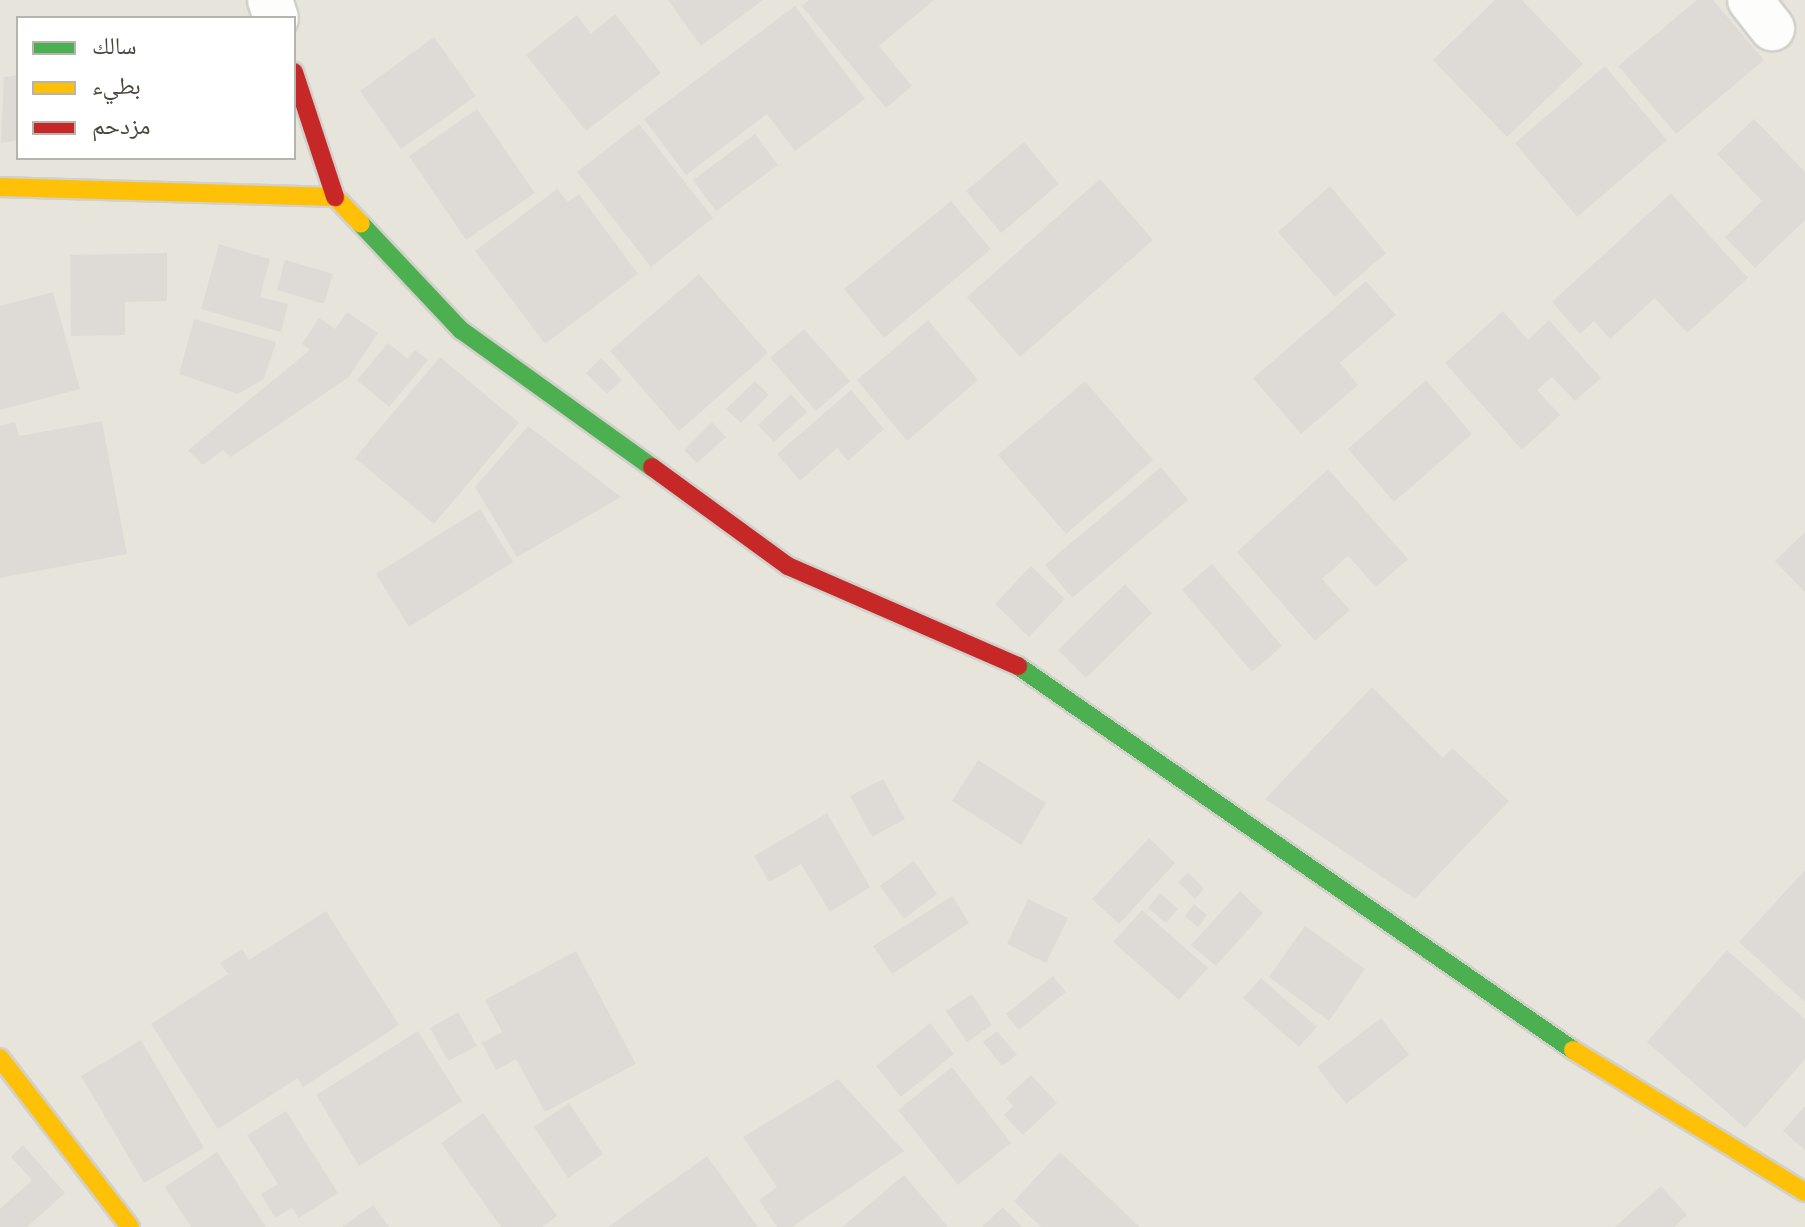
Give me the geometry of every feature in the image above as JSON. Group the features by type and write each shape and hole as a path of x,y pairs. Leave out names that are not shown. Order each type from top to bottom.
{"street":[{"path":"296,78 335,197 461,330 788,566 1000,654 1510,1012 1805,1192"},
{"path":"0,187 335,197"},
{"path":"0,1058 130,1227"}],"shaded area":[{"path":"0,0 1805,0 1805,1227 0,1227"}],"building":[{"path":"668,0 763,0 701,46"},
{"path":"809,0 934,0 879,46 912,86 886,108 802,6"},
{"path":"1495,0 1522,0 1583,64 1507,137 1433,60"},
{"path":"1697,0 1713,0 1764,60 1676,134 1618,66"},
{"path":"795,6 865,99 795,151 767,114 686,175 644,119"},
{"path":"615,14 661,73 586,131 526,55 577,15 591,34"},
{"path":"434,37 476,96 401,149 360,91"},
{"path":"1605,66 1667,140 1577,217 1515,143"},
{"path":"16,75 16,140 1,143 4,77"},
{"path":"477,109 535,193 466,240 409,156"},
{"path":"1754,119 1805,172 1805,220 1755,268 1725,237 1762,201 1717,154"},
{"path":"639,124 713,218 651,267 577,172"},
{"path":"755,134 778,165 716,211 693,180"},
{"path":"1024,142 1059,184 1001,233 966,191"},
{"path":"1100,179 1153,240 1020,357 967,297"},
{"path":"1330,186 1386,253 1335,297 1278,232"},
{"path":"557,189 568,202 579,194 638,274 545,344 475,251"},
{"path":"1671,193 1748,278 1687,333 1655,298 1610,339 1594,321 1580,334 1552,302"},
{"path":"951,201 991,249 884,338 844,289"},
{"path":"219,244 270,259 260,297 288,304 281,332 201,309"},
{"path":"167,253 167,301 125,302 125,335 71,336 70,255"},
{"path":"285,260 333,274 324,304 277,290"},
{"path":"699,274 768,353 679,431 610,351"},
{"path":"1366,281 1396,315 1340,363 1358,385 1301,434 1253,378"},
{"path":"53,292 80,389 0,410 0,306"},
{"path":"1503,311 1528,340 1549,320 1601,378 1575,401 1552,377 1537,390 1560,415 1522,450 1445,363"},
{"path":"347,312 378,333 349,377 231,457 223,450 203,465 188,450 310,350 302,344 319,318 335,329"},
{"path":"194,319 276,342 264,379 238,394 179,374"},
{"path":"928,320 978,380 907,441 857,380"},
{"path":"804,329 850,381 816,411 770,358"},
{"path":"388,343 408,359 415,350 428,360 389,407 357,380"},
{"path":"440,357 519,423 434,524 355,458"},
{"path":"601,358 622,380 607,394 586,373"},
{"path":"1426,380 1472,434 1394,502 1348,449"},
{"path":"755,381 769,395 741,423 726,409"},
{"path":"1085,381 1153,460 1066,534 998,455"},
{"path":"851,390 884,429 848,461 837,448 800,481 777,454"},
{"path":"791,394 807,412 774,442 758,425"},
{"path":"102,421 127,554 0,578 0,426 15,422 19,436"},
{"path":"712,422 726,437 697,463 684,450"},
{"path":"528,426 621,497 517,557 475,487"},
{"path":"1161,467 1188,500 1072,598 1045,565"},
{"path":"1328,469 1408,559 1376,587 1348,556 1322,579 1350,610 1315,641 1237,552"},
{"path":"480,509 513,562 409,627 376,574"},
{"path":"1805,532 1805,592 1775,561"},
{"path":"1212,564 1282,646 1252,672 1182,590"},
{"path":"1031,566 1065,599 1029,637 995,604"},
{"path":"1125,584 1152,613 1086,678 1058,650"},
{"path":"1372,687 1443,758 1452,748 1509,801 1415,899 1265,799"},
{"path":"978,760 1046,803 1021,845 952,801"},
{"path":"883,779 905,819 872,837 850,796"},
{"path":"827,813 870,887 830,912 801,864 769,882 754,856"},
{"path":"1149,838 1175,863 1119,924 1092,899"},
{"path":"914,861 937,894 904,919 880,886"},
{"path":"1805,870 1805,1002 1739,942"},
{"path":"1188,872 1204,889 1195,899 1178,882"},
{"path":"1240,891 1263,913 1216,966 1191,945"},
{"path":"1160,893 1178,909 1166,923 1148,908"},
{"path":"952,896 969,923 892,974 873,946"},
{"path":"1028,899 1068,918 1046,963 1007,944"},
{"path":"1194,904 1207,915 1198,927 1185,916"},
{"path":"1142,910 1208,968 1179,1000 1113,942"},
{"path":"326,911 399,1025 303,1087 298,1078 218,1129 151,1024 228,974 220,963 242,949 249,960"},
{"path":"1305,926 1365,969 1329,1021 1269,977"},
{"path":"1727,950 1805,1019 1805,1059 1745,1128 1647,1042"},
{"path":"576,951 636,1064 545,1112 516,1059 496,1070 482,1043 502,1032 485,1000"},
{"path":"1053,976 1066,992 1019,1030 1006,1014"},
{"path":"1261,978 1317,1027 1299,1047 1243,998"},
{"path":"972,994 992,1025 967,1042 946,1011"},
{"path":"458,1012 477,1046 448,1061 430,1028"},
{"path":"1381,1018 1409,1055 1346,1104 1317,1067"},
{"path":"930,1023 954,1054 901,1097 876,1066"},
{"path":"418,1031 462,1101 359,1166 316,1095"},
{"path":"997,1031 1017,1055 1002,1066 983,1042"},
{"path":"141,1040 204,1148 144,1183 81,1076"},
{"path":"952,1067 1011,1143 958,1185 898,1110"},
{"path":"1031,1075 1057,1103 1023,1135 1004,1115 1013,1106 1006,1098"},
{"path":"838,1079 904,1151 792,1227 777,1227 759,1200 777,1187 743,1137"},
{"path":"569,1103 603,1154 568,1178 534,1127"},
{"path":"1805,1106 1805,1150 1783,1131"},
{"path":"286,1111 338,1193 299,1218 292,1208 275,1218 261,1194 278,1184 247,1135"},
{"path":"483,1113 557,1216 542,1227 501,1227 441,1143"},
{"path":"23,1145 65,1193 27,1227 0,1227 0,1209 32,1180 11,1157"},
{"path":"217,1152 266,1227 191,1227 165,1187"},
{"path":"1060,1152 1140,1227 1041,1227 1014,1201"},
{"path":"707,1156 758,1227 608,1227"},
{"path":"904,1175 948,1227 842,1227"},
{"path":"1661,1186 1687,1215 1674,1227 1615,1227"},
{"path":"373,1205 389,1227 342,1227"},
{"path":"1003,1207 1022,1227 982,1227"}],"traffic: fast":[{"path":"361,224 461,330 652,467"},
{"path":"1018,666 1573,1050"}],"traffic: slow":[{"path":"0,187 335,197 361,224"},
{"path":"1573,1050 1805,1192"},
{"path":"0,1058 130,1227"}],"traffic: jam":[{"path":"296,78 335,197"},
{"path":"652,467 788,566 1018,666"}]}
